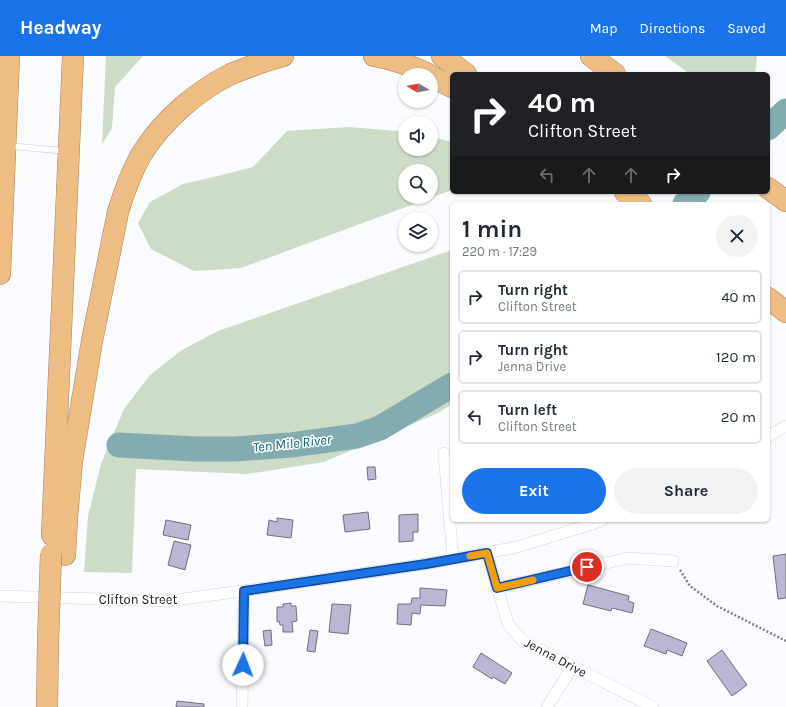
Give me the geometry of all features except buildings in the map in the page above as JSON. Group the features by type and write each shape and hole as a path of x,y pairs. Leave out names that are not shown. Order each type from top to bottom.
{"highway":[{"path":"0,274 9,56"},
{"path":"47,707 55,642 68,152 73,56"},
{"path":"58,554 68,511 72,461 92,341 118,212 131,174 141,155 153,139 180,109 196,96 213,84 250,66 283,56"},
{"path":"374,56 415,68"},
{"path":"442,56 463,72"},
{"path":"591,56 612,72"},
{"path":"438,79 450,86"},
{"path":"770,189 786,201"},
{"path":"628,194 638,202"},
{"path":"770,300 786,312"},
{"path":"55,642 60,707"}],"street":[{"path":"770,435 786,426"},
{"path":"444,453 453,560"},
{"name":"Clifton Street","path":"0,596 168,601 453,560 517,547 598,522"},
{"name":"Jenna Drive","path":"487,553 508,624 523,641 654,707"},
{"path":"497,588 628,558 673,561"},
{"path":"242,707 244,591"},
{"path":"547,707 573,666"}],"lane":[{"path":"6,146 68,152"}],"path":[{"path":"673,561 690,586 717,606 786,640"}],"green space":[{"path":"106,56 143,56 115,87 112,128 102,144"},
{"path":"665,56 757,56 755,72 687,72"},
{"path":"349,127 398,131 398,156 438,156 438,139 450,142 450,191 438,195 438,164 398,164 398,204 414,204 241,268 194,271 151,249 138,223 150,202 183,184 253,167 287,131"},
{"path":"450,251 450,405 438,413 324,462 247,474 136,469 132,573 84,572 88,516 101,464 124,409 150,375 182,350 218,331"}],"waterway":[{"name":"Ten Mile River","path":"770,126 786,111"},
{"name":"Ten Mile River","path":"687,202 696,194"},
{"name":"Ten Mile River","path":"119,445 196,449 235,449 291,445 357,436 380,428 450,386"}],"slow traffic":[{"path":"470,556 487,553 497,588 533,580"}],"route":[{"path":"243,665 244,591 426,564 487,553 497,588 587,567"}]}
